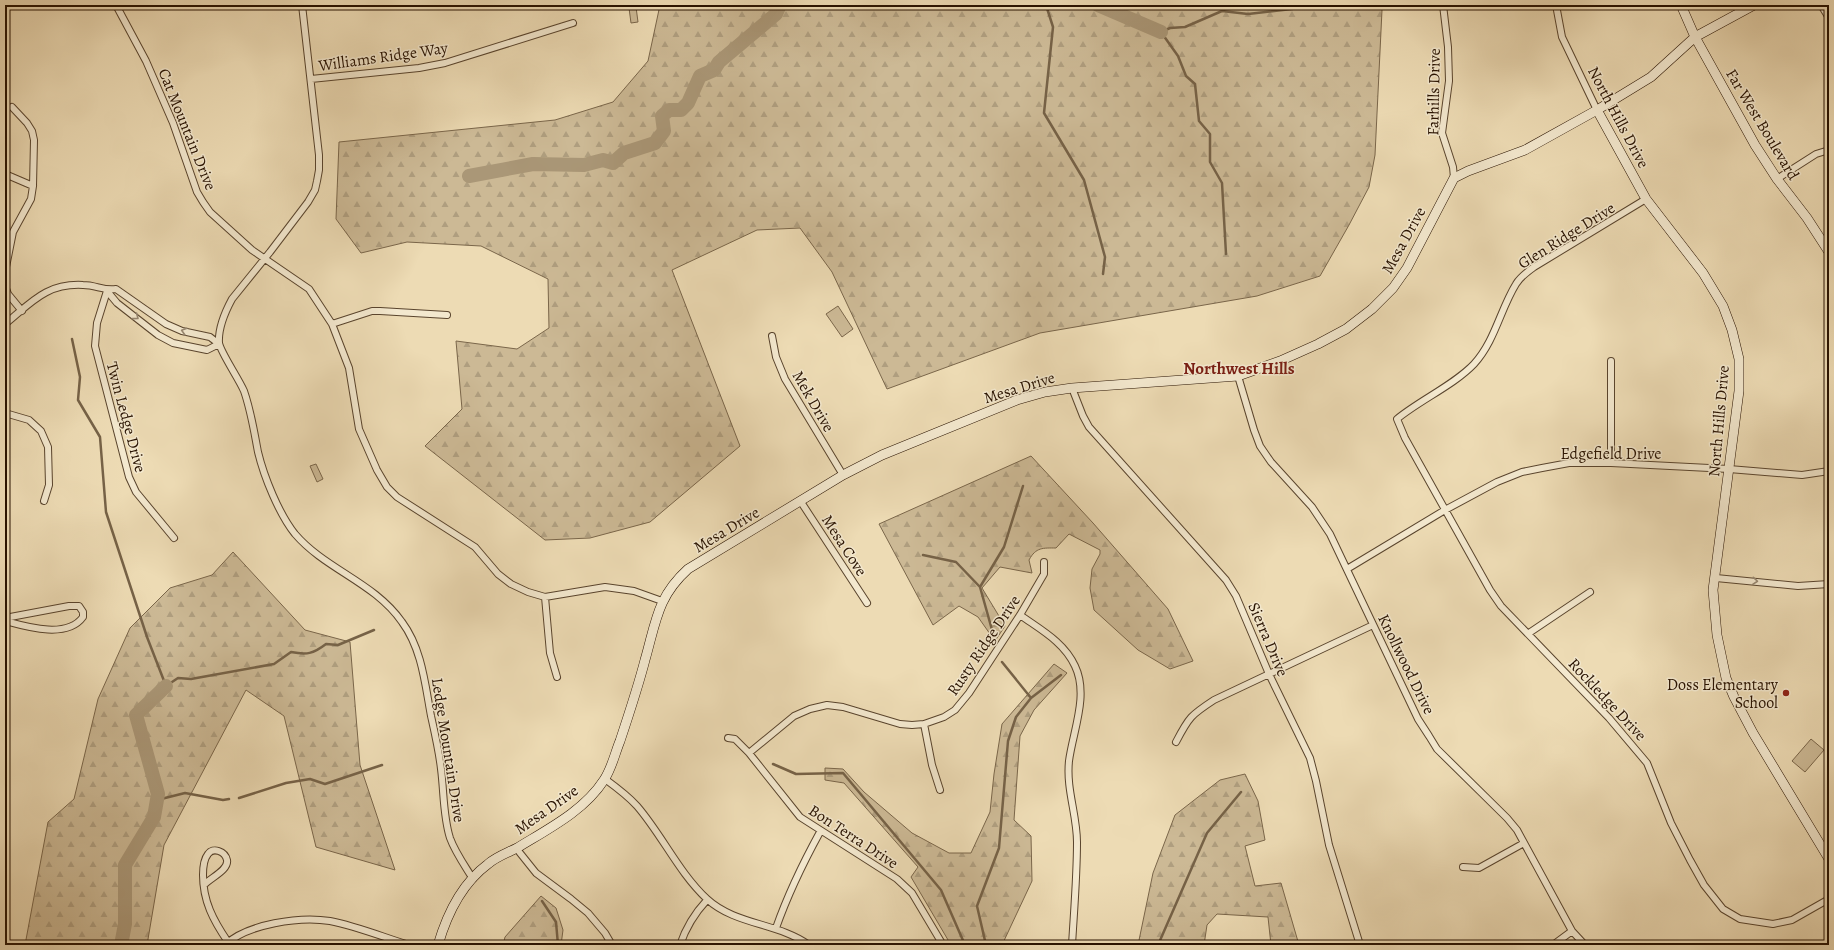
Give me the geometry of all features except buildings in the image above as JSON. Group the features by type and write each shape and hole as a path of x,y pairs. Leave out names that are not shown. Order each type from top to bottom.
{"street":[{"name":"Cat Mountain Drive","path":"116,5 146,61 173,123 197,192 210,212 252,250 309,289 332,324 350,368 359,429 377,470 387,487 397,497 476,547 498,574 511,584 528,592 545,597 605,587 634,591 662,601"},
{"path":"219,344 225,311 232,299 265,259 300,213 315,190 319,170 319,155 302,5"},
{"name":"Farhills Drive","path":"1443,5 1448,47 1449,81 1442,133 1453,167 1454,178"},
{"name":"North Hills Drive","path":"1556,5 1562,37 1596,110 1646,199 1703,273 1723,306 1732,330 1739,359 1738,391 1714,590 1717,635 1726,678 1734,697 1753,733 1829,859"},
{"name":"Far West Boulevard","path":"1681,5 1695,37 1755,145 1777,179 1807,218 1829,252"},
{"path":"1454,178 1468,171 1525,150 1596,110 1651,77 1695,37 1754,5"},
{"path":"1821,5 1829,18"},
{"name":"Williams Ridge Way","path":"310,79 420,68 445,64 573,23"},
{"path":"5,272 6,260 13,232 31,199 33,186 34,140 32,131 28,123 12,107"},
{"path":"1777,179 1816,154 1829,150"},
{"path":"5,174 33,186"},
{"name":"Mesa Drive","path":"438,945 450,912 472,879 489,863 580,808 605,779 631,708 646,659 656,617 662,601 677,579 688,569 801,502 843,475 882,455 982,414 1046,392 1072,388 1238,376 1280,361 1318,344 1346,329 1372,309 1393,288 1407,268 1454,178"},
{"name":"Glen Ridge Drive","path":"1397,419 1409,409 1463,373 1473,364 1491,341 1516,284 1522,276 1534,267 1646,199"},
{"path":"5,324 39,296 61,286 92,285 107,291 117,303 158,335 173,343 206,350 219,344"},
{"path":"5,286 8,294 22,311"},
{"path":"107,291 116,289 166,324 182,331 210,337 219,344"},
{"name":"Twin Ledge Drive","path":"107,291 97,323 95,346 129,477 136,492 174,538"},
{"path":"332,324 372,311 380,310 447,315"},
{"name":"Mek Drive","path":"772,336 776,357 785,379 843,475"},
{"name":"Ledge Mountain Drive","path":"219,344 243,389 252,414 259,454 269,484 283,516 307,547 330,564 369,588 392,608 408,631 417,648 441,768 445,818 450,839 472,879"},
{"path":"1611,361 1611,463"},
{"name":"Knollwood Drive","path":"1238,376 1260,446 1271,462 1312,507 1330,534 1418,719 1437,749 1507,818 1517,830 1572,931 1585,945"},
{"name":"Sierra Drive","path":"1072,388 1083,416 1090,427 1226,580 1236,596 1269,674 1310,758 1329,845 1360,945"},
{"path":"5,413 29,420 41,431 48,447 50,485 44,501"},
{"name":"Rockledge Drive","path":"1397,419 1405,438 1445,510 1490,590 1501,606 1529,633 1609,718 1647,763 1671,823 1690,860 1704,885 1723,909 1740,919 1756,923 1773,924 1792,920 1829,899"},
{"name":"Edgefield Drive","path":"1347,569 1445,510 1497,482 1522,472 1569,463 1611,463 1729,469 1802,476 1829,471"},
{"name":"Mesa Cove","path":"801,502 867,603"},
{"name":"Rusty Ridge Drive","path":"750,753 794,716 810,709 826,705 843,707 900,724 924,724 943,718 955,710 969,693 1020,615 1044,574 1044,562"},
{"path":"1716,578 1798,586 1829,584"},
{"path":"1529,633 1590,592"},
{"path":"545,597 550,653 558,677"},
{"path":"69,606 78,606 83,612 83,617 79,623 63,629 50,630 5,619 69,606"},
{"path":"1020,615 1064,648 1075,666 1079,679 1080,701 1068,776 1077,841 1072,945"},
{"path":"1176,742 1186,722 1194,713 1214,700 1373,625"},
{"path":"924,724 932,765 940,790"},
{"name":"Bon Terra Drive","path":"728,738 735,739 750,753 800,817 820,832 897,879 912,893 943,945"},
{"path":"605,779 637,806 695,886 708,900 723,910 791,934 809,945"},
{"path":"776,928 786,898 803,862 820,832"},
{"path":"1463,867 1479,868 1524,843"},
{"path":"516,848 536,873 571,898 588,913 605,933 612,945"},
{"path":"204,885 210,878 222,872 226,866 227,860 224,854 219,851 213,850 209,852 203,868 204,885 205,901 214,922 226,943 249,930 274,924 312,920 343,924 409,945"},
{"path":"680,945 686,927 694,915 708,900"},
{"path":"1553,945 1572,931"}],"green space":[{"path":"660,5 1379,5 1382,10 1375,155 1369,187 1320,276 1257,296 1040,333 887,389 832,272 800,228 757,230 672,270 740,446 650,522 590,538 545,540 425,446 462,409 456,341 517,349 549,328 548,279 481,246 407,242 361,253 336,219 339,142 555,120 613,102 648,61"},
{"path":"636,7 638,22 631,23 629,8"},
{"path":"838,306 853,329 842,337 826,314"},
{"path":"1031,456 1093,523 1168,609 1193,661 1170,669 1138,650 1094,610 1090,588 1092,569 1100,554 1100,550 1069,534 1056,548 1044,548 1037,550 1034,553 1029,560 1032,573 1000,567 982,588 1005,626 995,641 978,617 959,606 933,625 879,524"},
{"path":"316,464 323,479 317,482 310,466"},
{"path":"233,552 305,630 350,642 360,765 395,870 316,847 284,716 246,690 164,845 147,945 25,945 48,822 74,799 98,699 130,628 170,588 212,575"},
{"path":"1054,664 1067,673 1034,710 1020,736 1014,820 1031,836 1032,881 1002,945 951,945 911,877 918,867 844,783 825,780 825,768 843,769 864,792 912,833 949,853 971,853 990,812 1002,724"},
{"path":"1811,739 1824,750 1805,772 1792,761"},
{"path":"1245,774 1258,801 1265,840 1245,846 1255,886 1281,883 1299,945 1271,945 1268,917 1217,914 1207,925 1204,945 1138,945 1153,873 1175,815 1220,780"},
{"path":"541,896 556,908 563,930 561,945 503,945 505,937"}],"waterway":[{"path":"469,176 533,164 584,165 603,160 613,163 624,153 655,143 664,131 662,116 669,110 681,110 688,103 700,76 714,70 719,62 776,14 780,5"},
{"path":"1046,5 1053,27 1044,113 1084,180 1105,257 1103,274"},
{"path":"1098,5 1161,32"},
{"path":"1226,254 1222,183 1210,162 1210,134 1199,121 1195,84 1186,76 1178,56 1161,32 1170,28 1185,27 1222,11 1248,14 1326,5"},
{"path":"72,339 80,377 78,400 100,437 106,512 147,637 166,686 178,678 191,679 274,664 291,652 310,653 326,644 338,645 374,630"},
{"path":"994,637 980,587 1004,547 1023,486"},
{"path":"923,555 956,562 980,587"},
{"path":"986,945 977,906 999,848 1008,741 1016,717 1031,698 1002,662"},
{"path":"1031,698 1061,675"},
{"path":"121,945 125,924 125,865 154,817 158,794 136,715 166,686"},
{"path":"773,764 796,774 843,773 941,890 965,945"},
{"path":"239,798 286,783 310,779 325,784 382,765"},
{"path":"1158,945 1207,833 1241,792"},
{"path":"157,800 185,793 223,800 229,799"},
{"path":"542,901 556,922 558,945"}],"place":[{"name":"Doss Elementary School","path":"1786,693"}],"district":[{"name":"Northwest Hills","path":"1239,368"}]}
